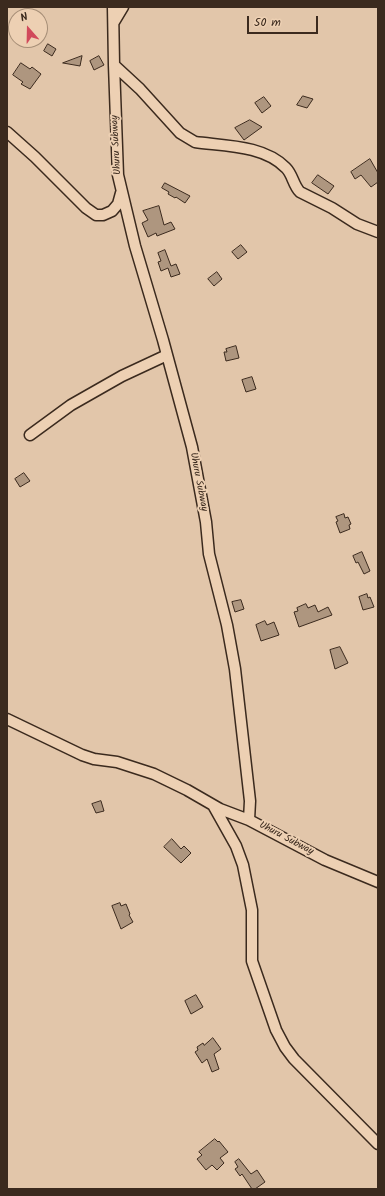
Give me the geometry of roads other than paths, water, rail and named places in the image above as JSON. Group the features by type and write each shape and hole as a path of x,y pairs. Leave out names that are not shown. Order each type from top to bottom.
{"street":[{"name":"Uhuru Subway","path":"113,7 116,158 118,175 145,282 167,354 192,448 206,522 209,554 227,625 235,669 250,794 249,820 325,860 378,882"},
{"path":"114,22 123,7"},
{"path":"114,65 140,89 180,133 188,139 195,142 262,152 286,167 293,179 296,189 300,192 332,208 357,224 378,232"},
{"path":"7,132 35,157 86,208 96,215 103,215 115,208 118,204 121,191"},
{"path":"30,435 71,405 122,376 167,354"},
{"path":"7,719 82,755 94,759 117,762 147,772 187,790 227,812 249,820"},
{"path":"213,805 236,846 243,865 252,910 252,962 276,1030 284,1047 378,1144"}]}
